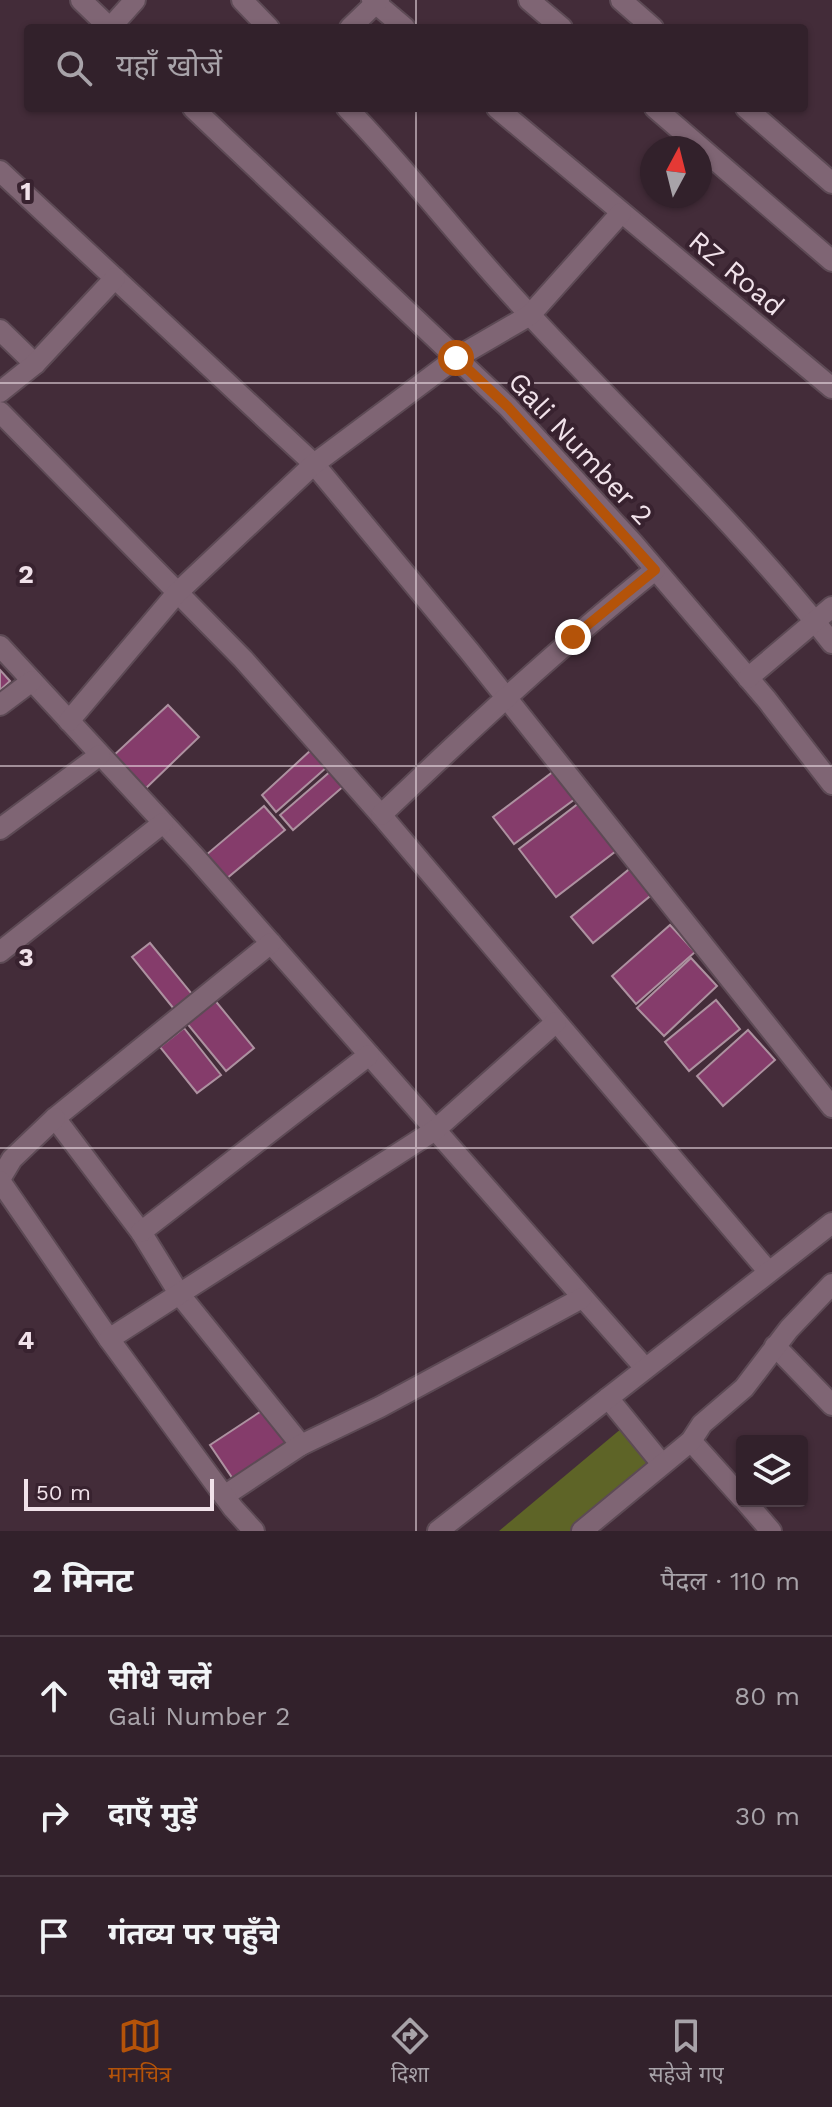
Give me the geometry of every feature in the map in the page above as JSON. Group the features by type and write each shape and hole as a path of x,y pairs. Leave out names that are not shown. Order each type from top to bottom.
{"street":[{"path":"81,0 106,24"},
{"path":"114,24 135,0"},
{"path":"242,0 265,24"},
{"path":"529,0 557,24"},
{"path":"621,0 648,24"},
{"path":"354,24 376,1 401,24"},
{"name":"Gali Number 2","path":"197,112 508,407 748,678 832,784"},
{"path":"351,112 393,155 530,315 662,452 832,643"},
{"name":"RZ Road","path":"502,112 832,388"},
{"path":"660,112 832,261"},
{"path":"751,112 832,183"},
{"path":"0,171 314,464 824,1081 832,1107"},
{"path":"69,721 177,593 314,464 456,358 530,315 621,213"},
{"path":"0,392 35,364 115,278"},
{"path":"0,330 35,364"},
{"path":"0,412 243,659 381,815 768,1271"},
{"path":"381,815 505,697 655,570"},
{"path":"748,678 832,607"},
{"path":"0,646 271,943 645,1368"},
{"path":"0,705 32,681"},
{"path":"0,829 100,755"},
{"path":"0,952 163,823"},
{"path":"254,1531 224,1496 109,1339 0,1180 12,1159 55,1118 271,943"},
{"path":"109,1339 435,1130 556,1022"},
{"path":"141,1232 369,1055"},
{"path":"55,1118 141,1232 180,1295 301,1445"},
{"path":"447,1528 768,1271 828,1232"},
{"path":"582,1531 691,1441 702,1424 744,1388 775,1346 832,1284"},
{"path":"224,1496 301,1445 380,1407 582,1298"},
{"path":"775,1346 832,1405"},
{"path":"608,1398 662,1464"},
{"path":"691,1441 736,1492"},
{"path":"749,1507 771,1531"}],"green space":[{"path":"634,1418 666,1452 573,1531 499,1531"}],"building":[{"path":"0,670 10,681 0,690"},
{"path":"168,705 199,737 144,790 112,757"},
{"path":"311,750 327,767 276,812 262,795"},
{"path":"332,770 345,785 293,830 280,815"},
{"path":"554,771 575,799 514,844 493,817"},
{"path":"579,803 616,851 556,897 519,849"},
{"path":"264,806 285,830 226,879 206,855"},
{"path":"633,866 655,892 593,943 571,917"},
{"path":"670,925 695,952 636,1004 612,976"},
{"path":"150,943 192,994 174,1009 132,957"},
{"path":"691,958 717,986 664,1036 637,1008"},
{"path":"213,998 254,1048 226,1071 185,1021"},
{"path":"716,1000 740,1029 689,1071 665,1042"},
{"path":"184,1028 221,1075 197,1093 160,1047"},
{"path":"748,1030 775,1060 723,1106 697,1076"},
{"path":"269,1406 292,1440 233,1479 210,1445"}],"route":[{"path":"456,358 508,407 655,570 573,637"}]}
